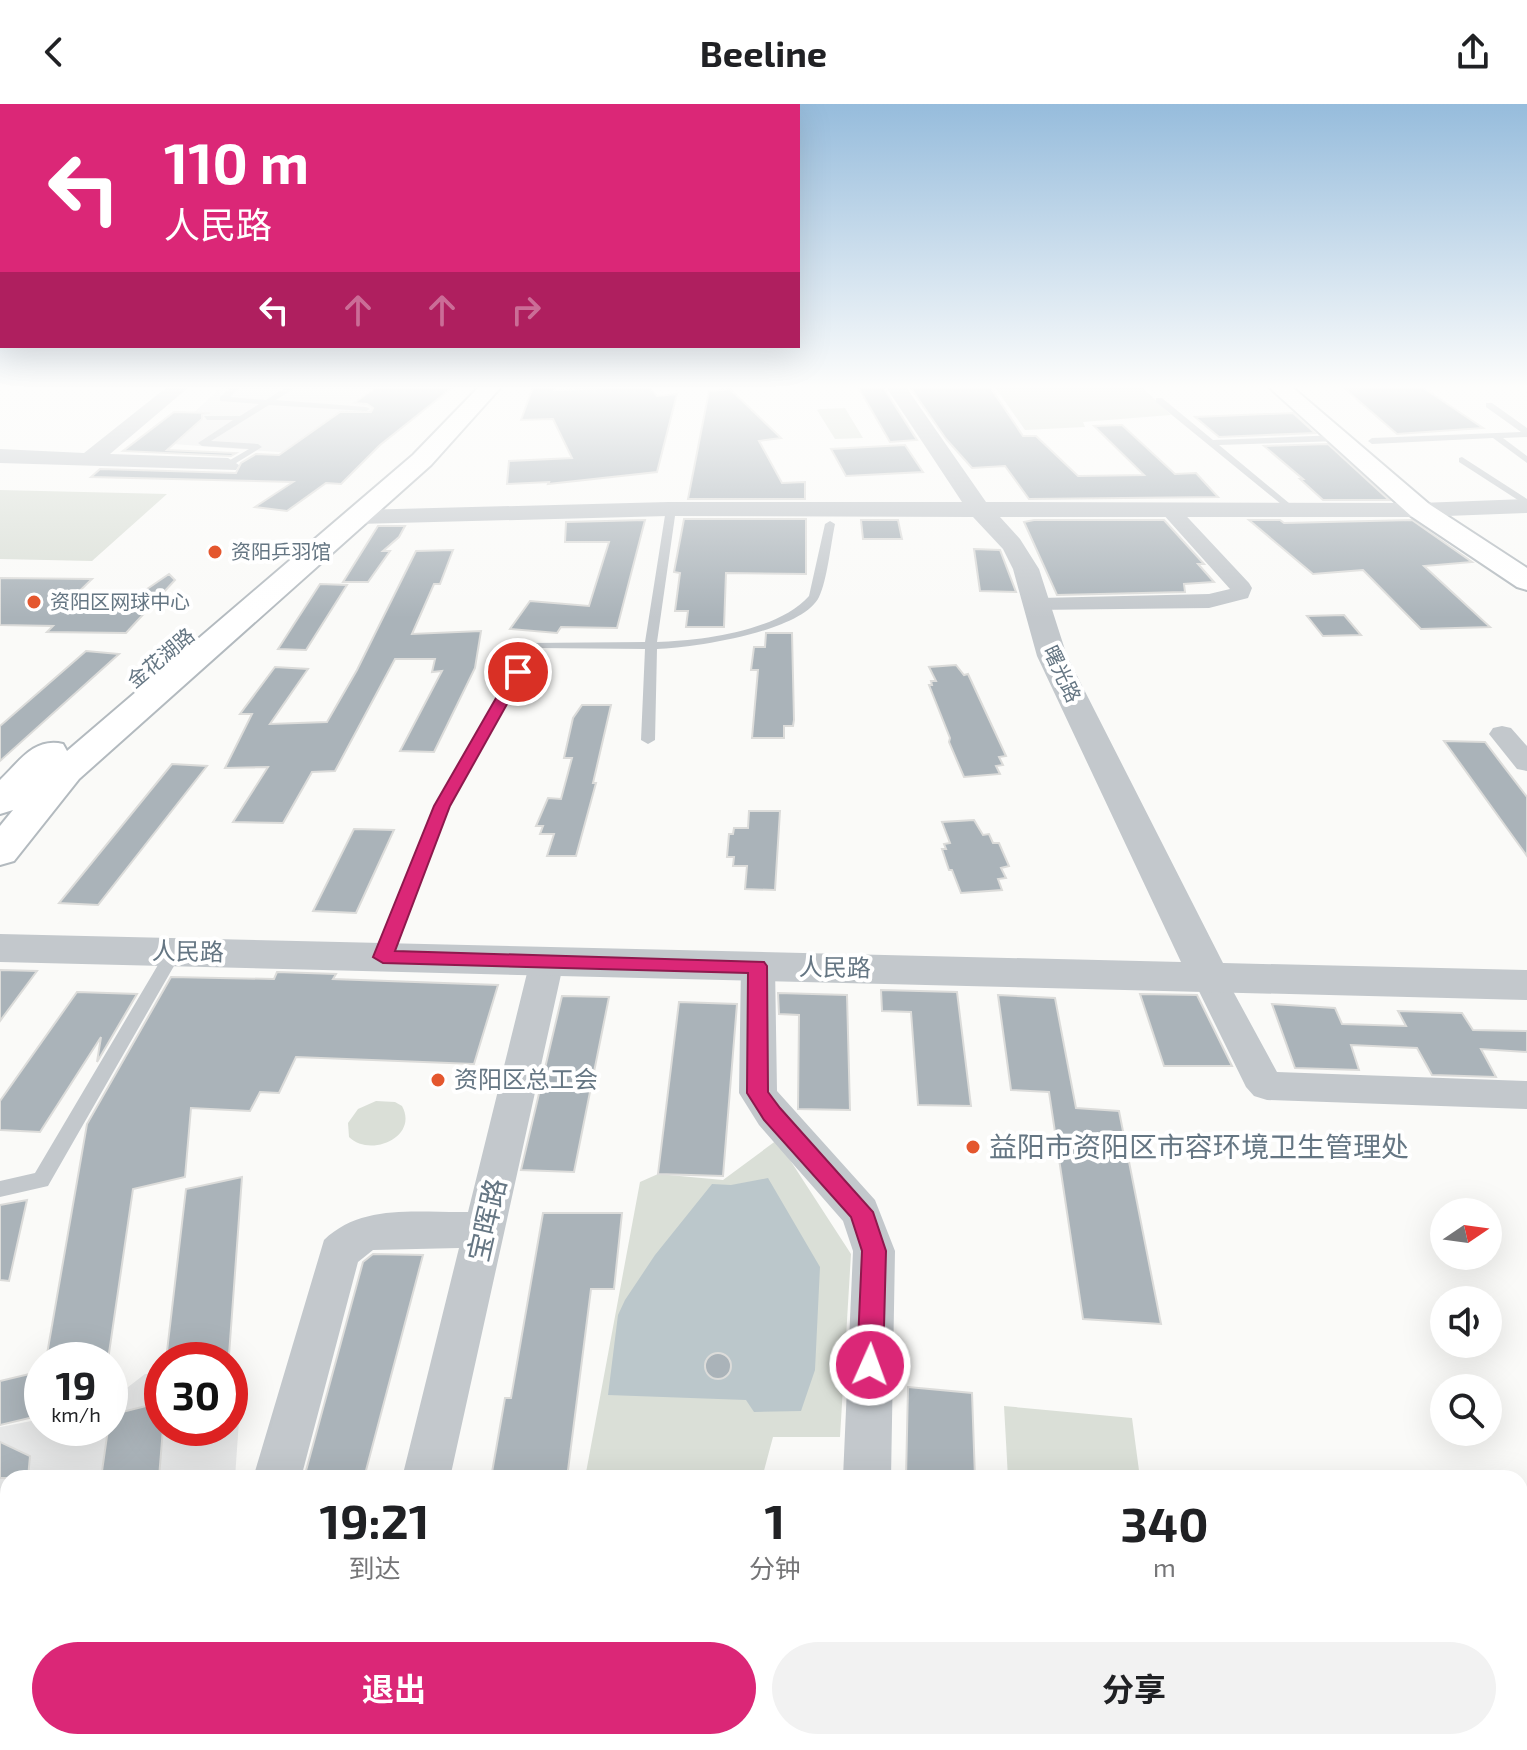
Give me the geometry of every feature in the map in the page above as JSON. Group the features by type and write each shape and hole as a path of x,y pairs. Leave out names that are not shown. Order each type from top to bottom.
{"main road":[{"name":"金花湖路","path":"0,802 30,769 389,464"},
{"path":"0,852 66,771 418,464"},
{"path":"1367,464 1420,510 1527,581"},
{"path":"1399,464 1451,508 1527,558"}],"street":[{"path":"201,464 228,465"},
{"name":"曙光路","path":"949,464 980,509 1020,556 1040,605 1042,629 1052,656 1209,977"},
{"path":"358,517 671,509 1420,510 1527,504"},
{"path":"1040,605 1209,601 1240,593 1241,588 1169,509"},
{"path":"1502,734 1527,763"},
{"name":"人民路","path":"0,948 1527,985"},
{"name":"宝晖路","path":"428,1470 547,961"},
{"path":"758,966 758,1093 772,1114 861,1212 874,1251 867,1470"},
{"path":"1209,977 1259,1077 1267,1086 1527,1095"},
{"path":"279,1470 339,1253 367,1232 484,1230"}],"lane":[{"path":"1235,464 1292,510"},
{"path":"1468,464 1527,504"},
{"path":"648,740 651,643 671,509"},
{"path":"383,957 442,806 533,645 684,644 732,635 787,617 811,603 830,524"},
{"path":"0,1189 41,1180 174,952"}],"shaded area":[{"path":"0,490 167,494 92,561 0,559"},
{"path":"376,1101 395,1102 402,1106 404,1127 390,1141 379,1145 358,1143 349,1137 348,1123 358,1109"},
{"path":"777,1140 851,1254 840,1437 773,1437 764,1470 586,1470 640,1182 658,1174 723,1180"},
{"path":"768,1178 820,1267 815,1370 801,1411 754,1412 746,1400 608,1395 618,1315 655,1255 712,1184 731,1185"},
{"path":"144,1375 144,1446 237,1446 236,1470 0,1470 0,1427 24,1422 24,1446 128,1446 128,1387"},
{"path":"1004,1406 1132,1418 1139,1470 1008,1470"}],"building":[{"path":"241,464 361,464 341,484 326,483 287,511 255,507 293,482 91,477 100,469 236,473"},
{"path":"509,464 659,464 657,472 548,484 507,484"},
{"path":"695,464 771,464 782,483 805,482 805,499 688,499"},
{"path":"839,464 918,464 923,472 846,476"},
{"path":"968,464 1065,464 1078,476 1144,475 1133,464 1164,464 1175,474 1196,473 1218,497 1029,499 1005,466 972,468"},
{"path":"1285,464 1350,464 1389,500 1323,500 1300,479 1303,479"},
{"path":"684,519 806,519 806,574 726,573 724,627 686,627 688,611 675,611 680,573 674,572"},
{"path":"645,520 617,628 561,627 557,633 510,629 530,601 589,606 609,542 565,542 566,522"},
{"path":"861,520 898,520 902,539 863,539"},
{"path":"1164,520 1204,564 1198,564 1214,582 1184,584 1185,592 1057,595 1024,522"},
{"path":"1249,520 1280,520 1284,523 1412,520 1472,562 1424,566 1490,627 1421,629 1363,570 1313,574"},
{"path":"378,526 405,526 399,537 383,551 390,551 368,582 343,582"},
{"path":"974,549 1000,550 1016,592 980,591"},
{"path":"453,550 440,584 434,584 412,634 481,631 475,668 434,752 400,751 442,671 432,672 435,659 395,659 335,771 312,772 283,823 233,822 268,767 225,768 252,714 240,714 275,667 308,669 270,724 327,722 357,670 416,551"},
{"path":"169,574 175,580 126,633 47,632 53,626 0,625 0,578 92,579 67,603 125,604"},
{"path":"320,584 347,585 306,650 278,649"},
{"path":"1344,615 1361,635 1323,636 1307,616"},
{"path":"766,633 792,633 794,720 793,726 784,726 784,738 752,738 758,670 751,670 754,647 765,647"},
{"path":"86,651 119,654 0,761 0,726"},
{"path":"956,665 964,675 968,674 1006,756 999,757 1003,765 996,766 1000,774 964,777 949,742 929,685 932,685 931,681 936,681 929,667"},
{"path":"582,705 611,705 593,783 596,783 576,856 547,856 554,834 540,834 543,826 536,826 548,798 561,799 572,758 564,758 573,718"},
{"path":"1444,741 1485,742 1527,797 1527,856"},
{"path":"172,764 207,766 98,905 59,903"},
{"path":"749,811 780,811 775,890 745,889 747,866 733,866 734,857 727,857 729,834 733,834 734,828 748,828"},
{"path":"974,820 983,835 989,834 993,843 999,843 1009,866 1001,868 1006,878 998,879 1002,890 961,893 952,870 949,870 942,849 946,849 944,844 950,843 942,822"},
{"path":"354,829 394,830 356,913 313,911"},
{"path":"0,970 37,971 0,1021"},
{"path":"277,972 336,974 333,979 498,985 474,1064 296,1057 279,1093 260,1092 250,1111 191,1108 185,1177 133,1189 111,1342 49,1342 87,1124 171,977 274,979"},
{"path":"881,990 957,992 971,1106 918,1105 911,1012 882,1011"},
{"path":"77,992 137,994 97,1062 101,1037 40,1132 0,1130 0,1101"},
{"path":"778,993 847,995 850,1110 798,1109 799,1015 779,1014"},
{"path":"1140,994 1197,995 1232,1066 1164,1066"},
{"path":"998,995 1055,998 1076,1108 1119,1111 1161,1324 1083,1319 1049,1092 1011,1090"},
{"path":"562,996 609,997 574,1172 521,1170"},
{"path":"679,1002 737,1004 723,1176 658,1174"},
{"path":"1272,1004 1335,1008 1342,1024 1406,1026 1398,1011 1462,1013 1473,1030 1527,1031 1527,1052 1481,1049 1496,1077 1432,1075 1417,1048 1351,1045 1359,1070 1295,1068"},
{"path":"242,1177 230,1342 168,1342 186,1189"},
{"path":"27,1200 9,1281 0,1280 0,1205"},
{"path":"543,1213 622,1213 614,1289 591,1289 568,1470 492,1470 505,1398 511,1398"},
{"path":"373,1254 423,1255 366,1470 306,1470 363,1262"},
{"path":"718,1353 727,1357 731,1366 727,1375 718,1379 709,1375 705,1366 709,1357"},
{"path":"24,1375 24,1419 0,1425 0,1381"},
{"path":"908,1387 972,1393 975,1470 906,1470"},
{"path":"144,1406 144,1446 162,1446 160,1470 102,1470 106,1446 128,1446 128,1410"},
{"path":"0,1442 30,1456 29,1470 0,1470"}],"place":[{"name":"资阳乒羽馆","path":"215,552"},
{"name":"资阳区网球中心","path":"34,602"},
{"name":"资阳区总工会","path":"438,1080"},
{"name":"益阳市资阳区市容环境卫生管理处","path":"973,1147"}],"route":[{"path":"518,672 442,806 383,957 758,966 758,1093 772,1114 861,1212 874,1251 870,1365"}]}
